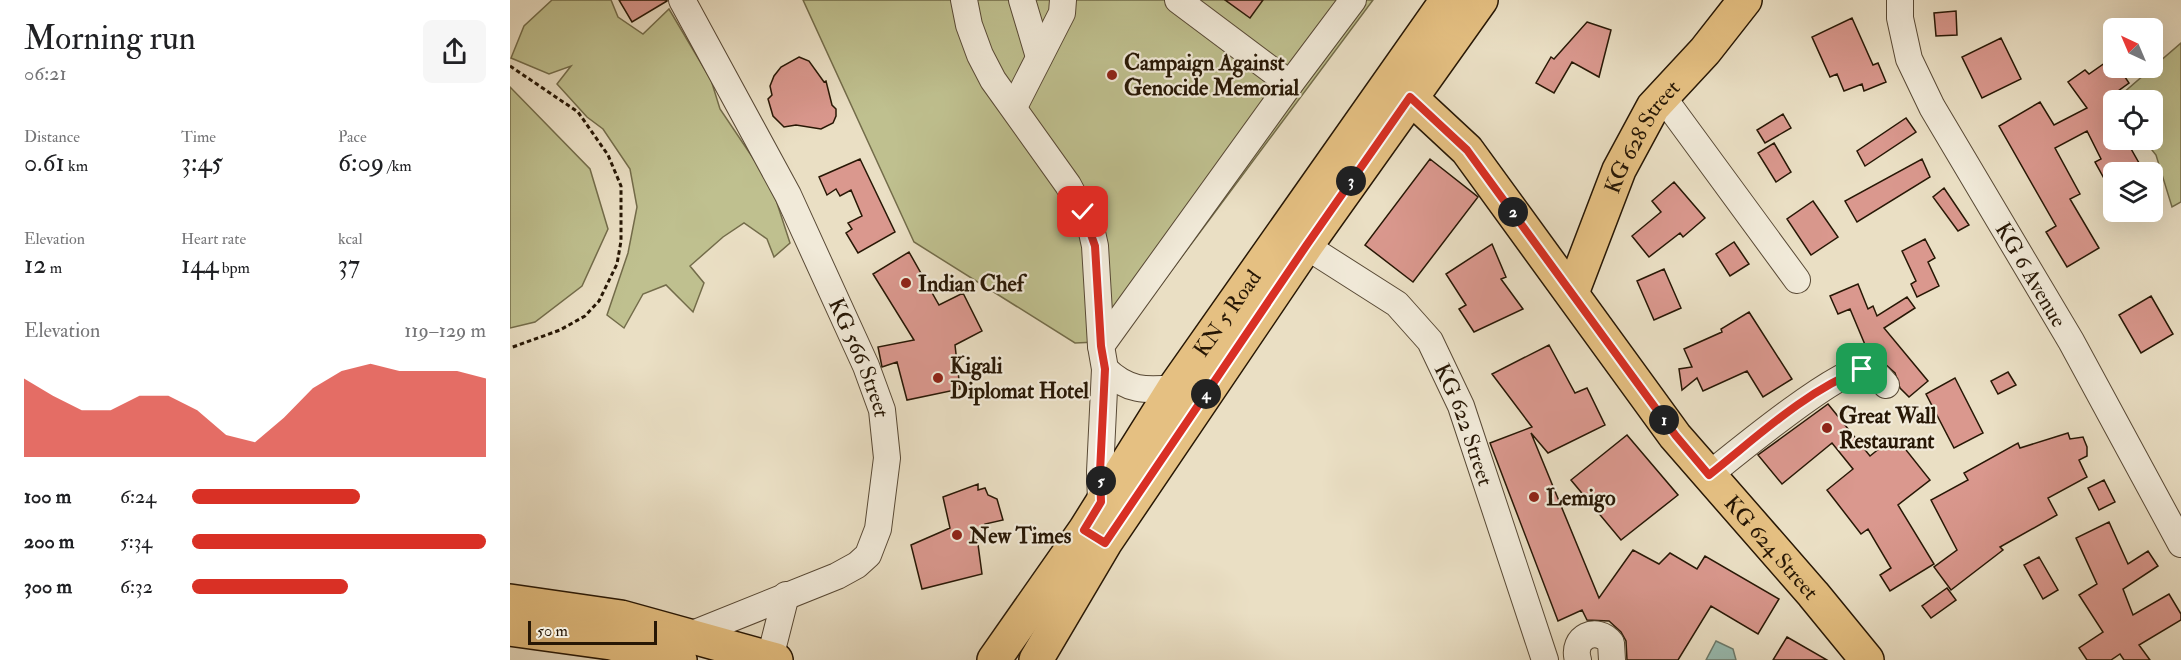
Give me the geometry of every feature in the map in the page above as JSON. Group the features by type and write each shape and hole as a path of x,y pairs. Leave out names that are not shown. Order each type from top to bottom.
{"main road":[{"name":"KN 5 Road","path":"1036,660 1056,625 1095,536 1101,502 1174,388 1447,0"},
{"name":"KN 5 Road","path":"994,660 1095,536 1481,0"},
{"name":"KG 628 Street","path":"1572,293 1619,170 1662,96 1705,51 1744,0"},
{"name":"KG 624 Street","path":"1410,97 1467,150 1676,436 1867,660"},
{"path":"510,601 621,616 685,648"},
{"path":"1047,660 1056,625"},
{"path":"510,629 611,643 685,648 773,659"}],"street":[{"name":"KG 566 Street","path":"682,0 788,195 866,366 882,410 887,458 878,529 868,555 857,565 837,576 786,595 685,648"},
{"path":"964,0 969,26 993,80 1068,185 1090,228 1095,246 1103,358 1101,502"},
{"path":"1022,0 1039,57"},
{"path":"1014,107 1062,13 1063,0"},
{"path":"1178,0 1290,84"},
{"path":"1103,358 1290,84 1353,0"},
{"name":"KG 6 Avenue","path":"1900,0 1900,18 1909,59 1932,107 2071,341 2181,544"},
{"path":"1662,96 1797,280"},
{"name":"KG 622 Street","path":"1306,246 1397,304 1430,341 1461,406 1544,656"},
{"path":"1103,358 1129,387 1142,390 1174,388"},
{"path":"1709,475 1788,413 1847,375 1862,369 1869,370 1886,385"},
{"path":"773,659 786,595"},
{"path":"1544,656 1577,653 1590,633 1603,635 1611,643 1612,660"}],"path":[{"path":"510,66 578,112 608,155 621,186 621,241 617,264 599,301 585,316 560,330 510,348"}],"green space":[{"path":"552,0 611,0 618,17 643,34 669,9 711,80 720,109 757,164 776,200 790,243 774,257 767,239 744,223 723,237 690,266 704,283 693,312 666,285 643,294 624,328 607,315 628,253 637,207 630,169 603,129 587,117 557,84 571,66 549,74 511,58 524,26"},
{"path":"803,0 1373,0 1119,341 1075,343 914,242"},
{"path":"2181,43 2181,202 2172,207 2163,178 2163,162 2158,162 2152,150 2163,150 2163,90 2127,90 2140,78 2163,78 2163,59"},
{"path":"510,87 590,169 608,229 582,286 535,322 510,328"}],"water":[{"path":"1716,641 1733,649 1736,660 1706,660"}],"building":[{"path":"619,0 667,0 667,1 632,22"},
{"path":"1225,0 1263,0 1250,18"},
{"path":"1956,11 1957,35 1936,36 1934,13"},
{"path":"1852,18 1873,65 1878,63 1886,82 1864,91 1862,84 1844,91 1837,74 1830,77 1812,37"},
{"path":"1587,22 1611,30 1599,77 1572,62 1554,93 1536,83 1551,57 1554,59"},
{"path":"2001,38 2021,79 1982,98 1962,57"},
{"path":"799,57 809,61 824,82 826,81 832,105 836,109 833,123 821,129 796,125 784,127 773,116 768,99 772,95 770,86 774,76 781,67"},
{"path":"2103,64 2103,78 2126,78 2129,83 2119,90 2103,90 2103,150 2132,150 2138,162 2103,162 2103,177 2095,162 2101,159 2087,131 2055,148 2080,194 2070,199 2099,248 2067,267 2046,232 2056,226 1999,126 2040,102 2054,125 2087,108 2068,82 2085,70 2089,74"},
{"path":"1783,114 1791,128 1765,143 1757,130"},
{"path":"1906,118 1916,132 1865,166 1857,151"},
{"path":"1774,143 1791,172 1776,182 1758,153"},
{"path":"860,159 895,232 858,253 846,233 852,229 848,223 862,216 851,190 840,196 836,189 827,195 819,177"},
{"path":"1430,159 1478,197 1413,282 1365,245"},
{"path":"1922,159 1930,177 1857,222 1845,201"},
{"path":"1674,182 1705,218 1683,237 1680,233 1649,257 1632,236 1661,212 1652,201"},
{"path":"1944,188 1969,225 1958,231 1933,197"},
{"path":"1813,201 1838,237 1811,255 1787,219"},
{"path":"1925,239 1935,258 1928,262 1939,286 1917,297 1911,284 1916,281 1902,251"},
{"path":"1734,242 1749,264 1730,276 1716,254"},
{"path":"1492,244 1506,277 1501,279 1523,309 1474,332 1459,309 1466,305 1446,274"},
{"path":"909,252 939,305 963,293 982,331 955,345 960,389 907,400 897,362 882,367 878,347 914,340 873,274"},
{"path":"1664,269 1681,308 1654,320 1637,281"},
{"path":"1858,284 1868,309 1873,306 1877,316 1907,297 1915,308 1884,328 1928,381 1909,397 1900,388 1895,373 1866,347 1850,309 1838,314 1830,296"},
{"path":"2151,296 2173,334 2141,353 2119,315"},
{"path":"1749,312 1792,379 1763,397 1747,371 1703,391 1697,378 1682,390 1679,369 1692,367 1684,349 1722,332 1721,329"},
{"name":"Lemigo","path":"1549,345 1575,393 1587,388 1605,425 1548,453 1531,433 1599,598 1633,550 1659,564 1670,553 1697,569 1705,556 1779,599 1758,634 1711,606 1678,660 1627,660 1626,641 1621,632 1609,621 1587,620 1582,610 1558,621 1490,443 1532,427 1492,374"},
{"path":"2008,372 2016,385 1998,394 1991,381"},
{"path":"1955,378 1983,433 1954,448 1926,394"},
{"path":"1828,404 1870,456 1895,436 1930,480 1898,505 1934,564 1890,591 1880,575 1891,568 1868,529 1861,534 1827,490 1853,469 1832,443 1782,484 1758,455"},
{"path":"2068,433 2070,439 2083,437 2087,447 2087,456 2079,460 2087,477 2048,498 2057,515 2000,547 2003,550 1951,590 1934,567 1957,550 1931,500 1968,480 1964,473 2018,443 2020,448"},
{"path":"1627,435 1678,495 1621,540 1571,480"},
{"path":"2104,480 2115,502 2099,510 2088,488"},
{"name":"New Times","path":"978,484 978,490 985,488 988,495 997,499 1003,520 985,524 986,534 977,537 982,574 922,589 911,545 950,528 943,497"},
{"path":"2109,522 2128,564 2148,551 2158,566 2123,589 2133,615 2169,594 2181,614 2181,620 2139,645 2150,660 2124,660 2120,654 2111,660 2087,660 2079,648 2103,632 2079,595 2097,584 2076,538"},
{"path":"2039,557 2058,590 2043,599 2024,565"},
{"path":"1947,588 1956,600 1931,618 1922,606"},
{"path":"1787,637 1827,660 1773,660"}],"place":[{"name":"Campaign Against Genocide Memorial","path":"1112,75"},
{"name":"Indian Chef","path":"906,283"},
{"name":"Kigali Diplomat Hotel","path":"938,378"},
{"name":"Great Wall Restaurant","path":"1827,428"},
{"name":"Lemigo","path":"1534,497"},
{"name":"New Times","path":"957,535"}],"route":[{"path":"1083,212 1095,246 1101,346 1105,369 1100,472 1101,502 1084,530 1105,543 1410,97 1467,150 1676,436 1709,475 1788,413 1847,375 1862,369"}]}
